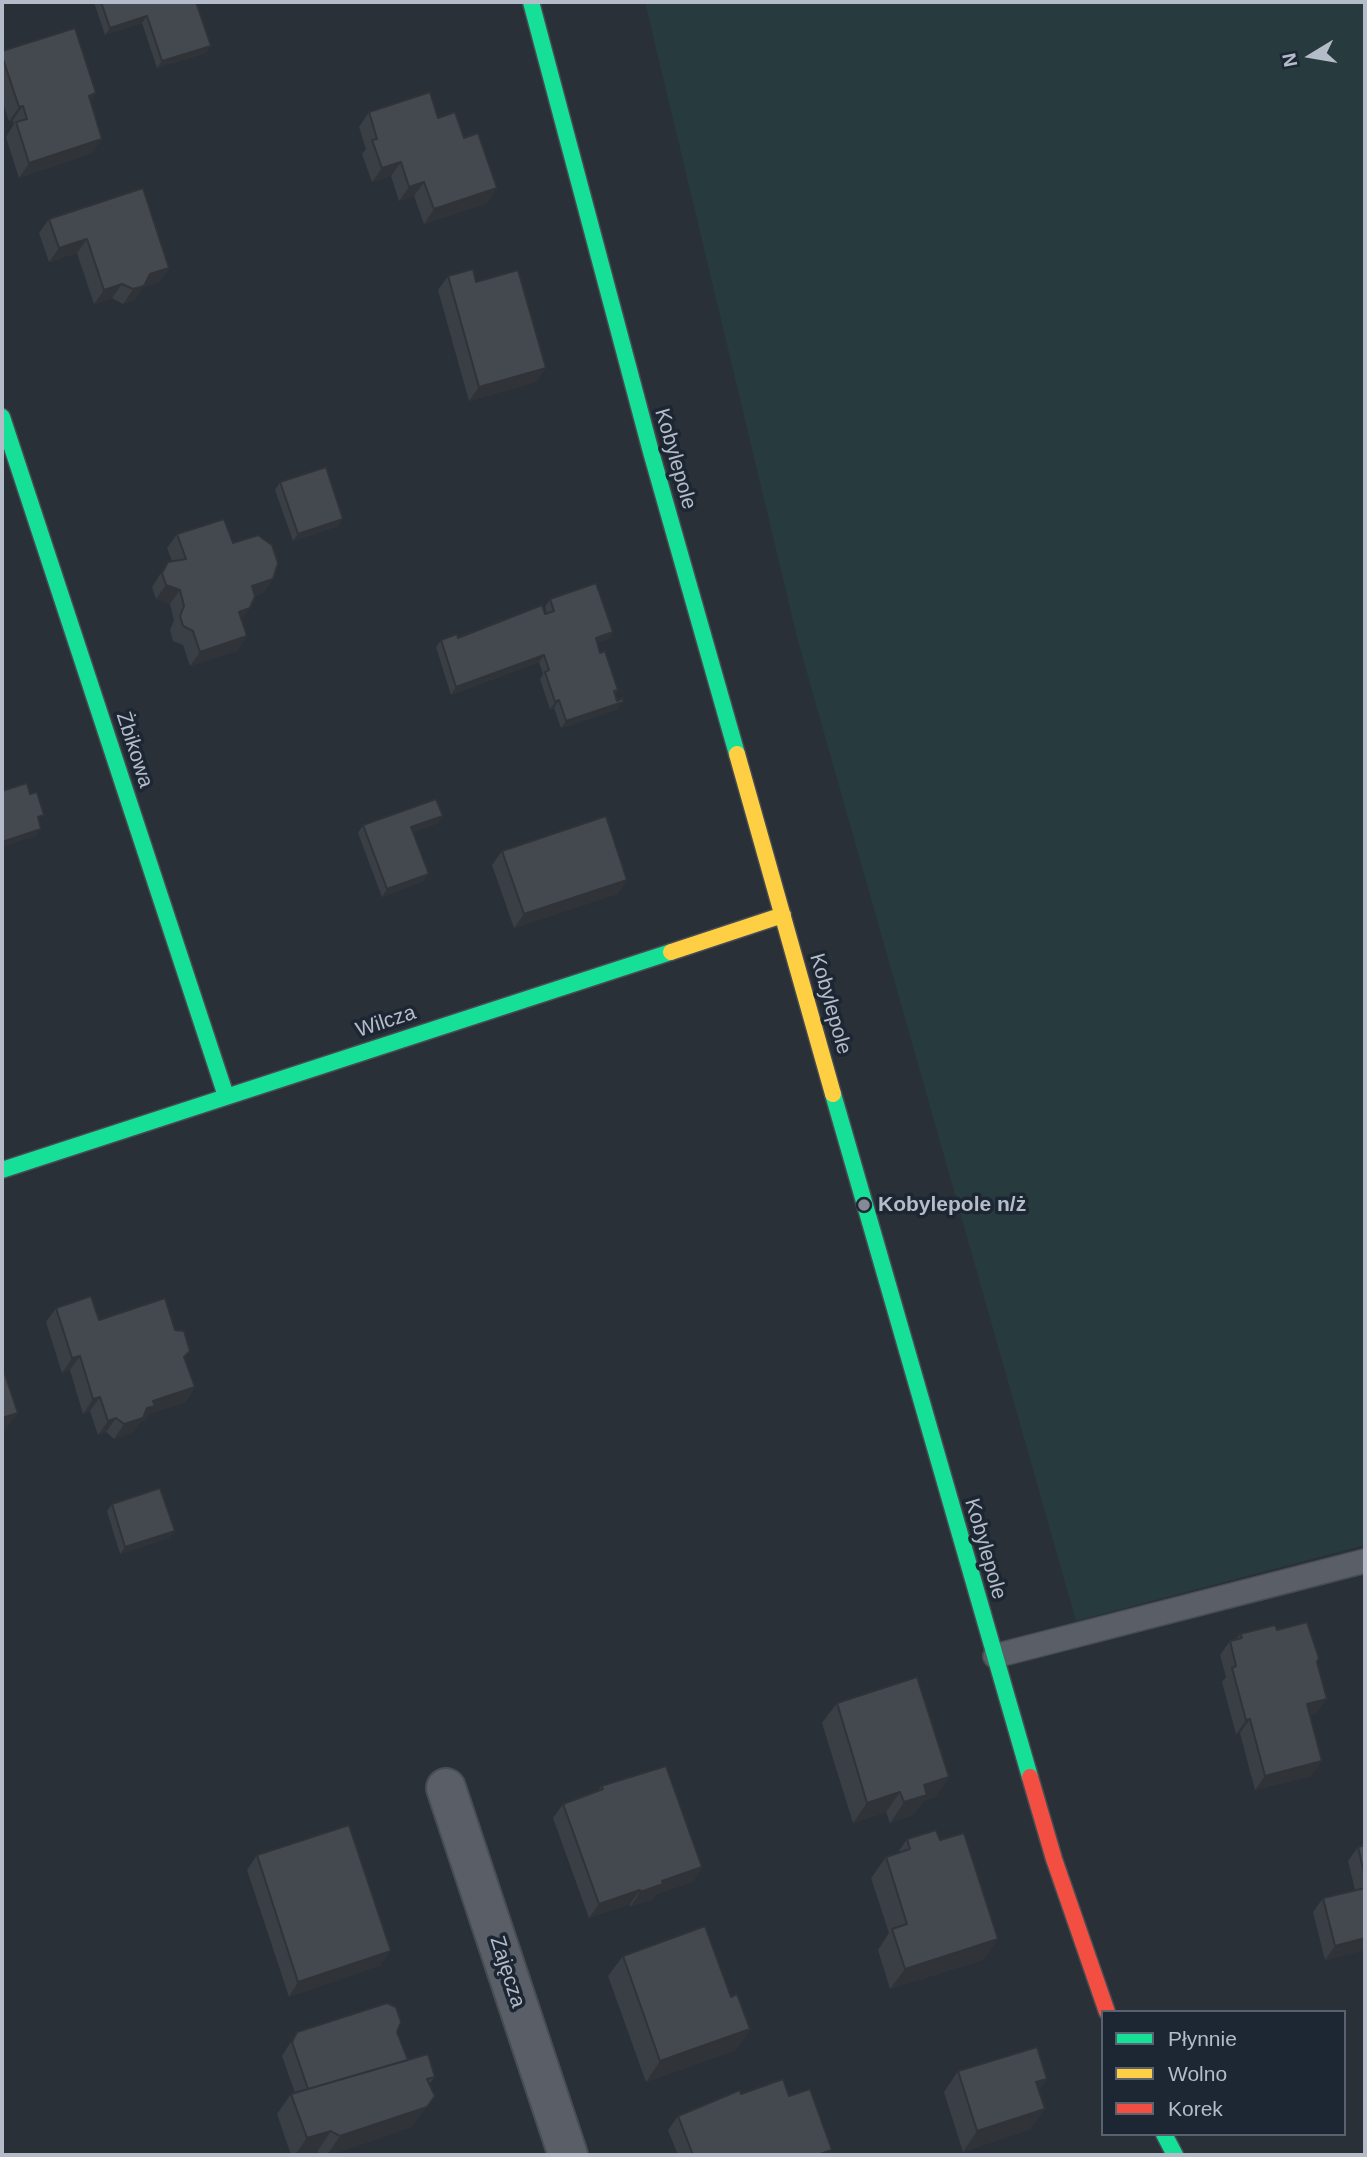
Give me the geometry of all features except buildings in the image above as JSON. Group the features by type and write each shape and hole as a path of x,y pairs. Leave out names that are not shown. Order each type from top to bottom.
{"street":[{"name":"Kobylepole","path":"531,2 643,426 995,1656 1054,1859 1106,2010"},
{"name":"Żbikowa","path":"2,417 226,1096"},
{"name":"Wilcza","path":"2,1170 783,915"},
{"name":"Zajęcza","path":"446,1788 568,2155"},
{"path":"1165,2136 1175,2155"}],"lane":[{"path":"995,1656 1365,1561"}],"green space":[{"path":"645,2 1365,2 1365,1545 1076,1621 798,641"}],"traffic: fast":[{"path":"531,2 651,452 737,754"},
{"path":"2,417 226,1096"},
{"path":"2,1170 671,952"},
{"path":"833,1094 1030,1777"},
{"path":"1165,2136 1175,2155"}],"traffic: slow":[{"path":"737,754 833,1094"},
{"path":"671,952 783,915"}],"traffic: jam":[{"path":"1030,1777 1054,1859 1106,2010"}],"place":[{"name":"Kobylepole n/ż","path":"864,1205"}]}
